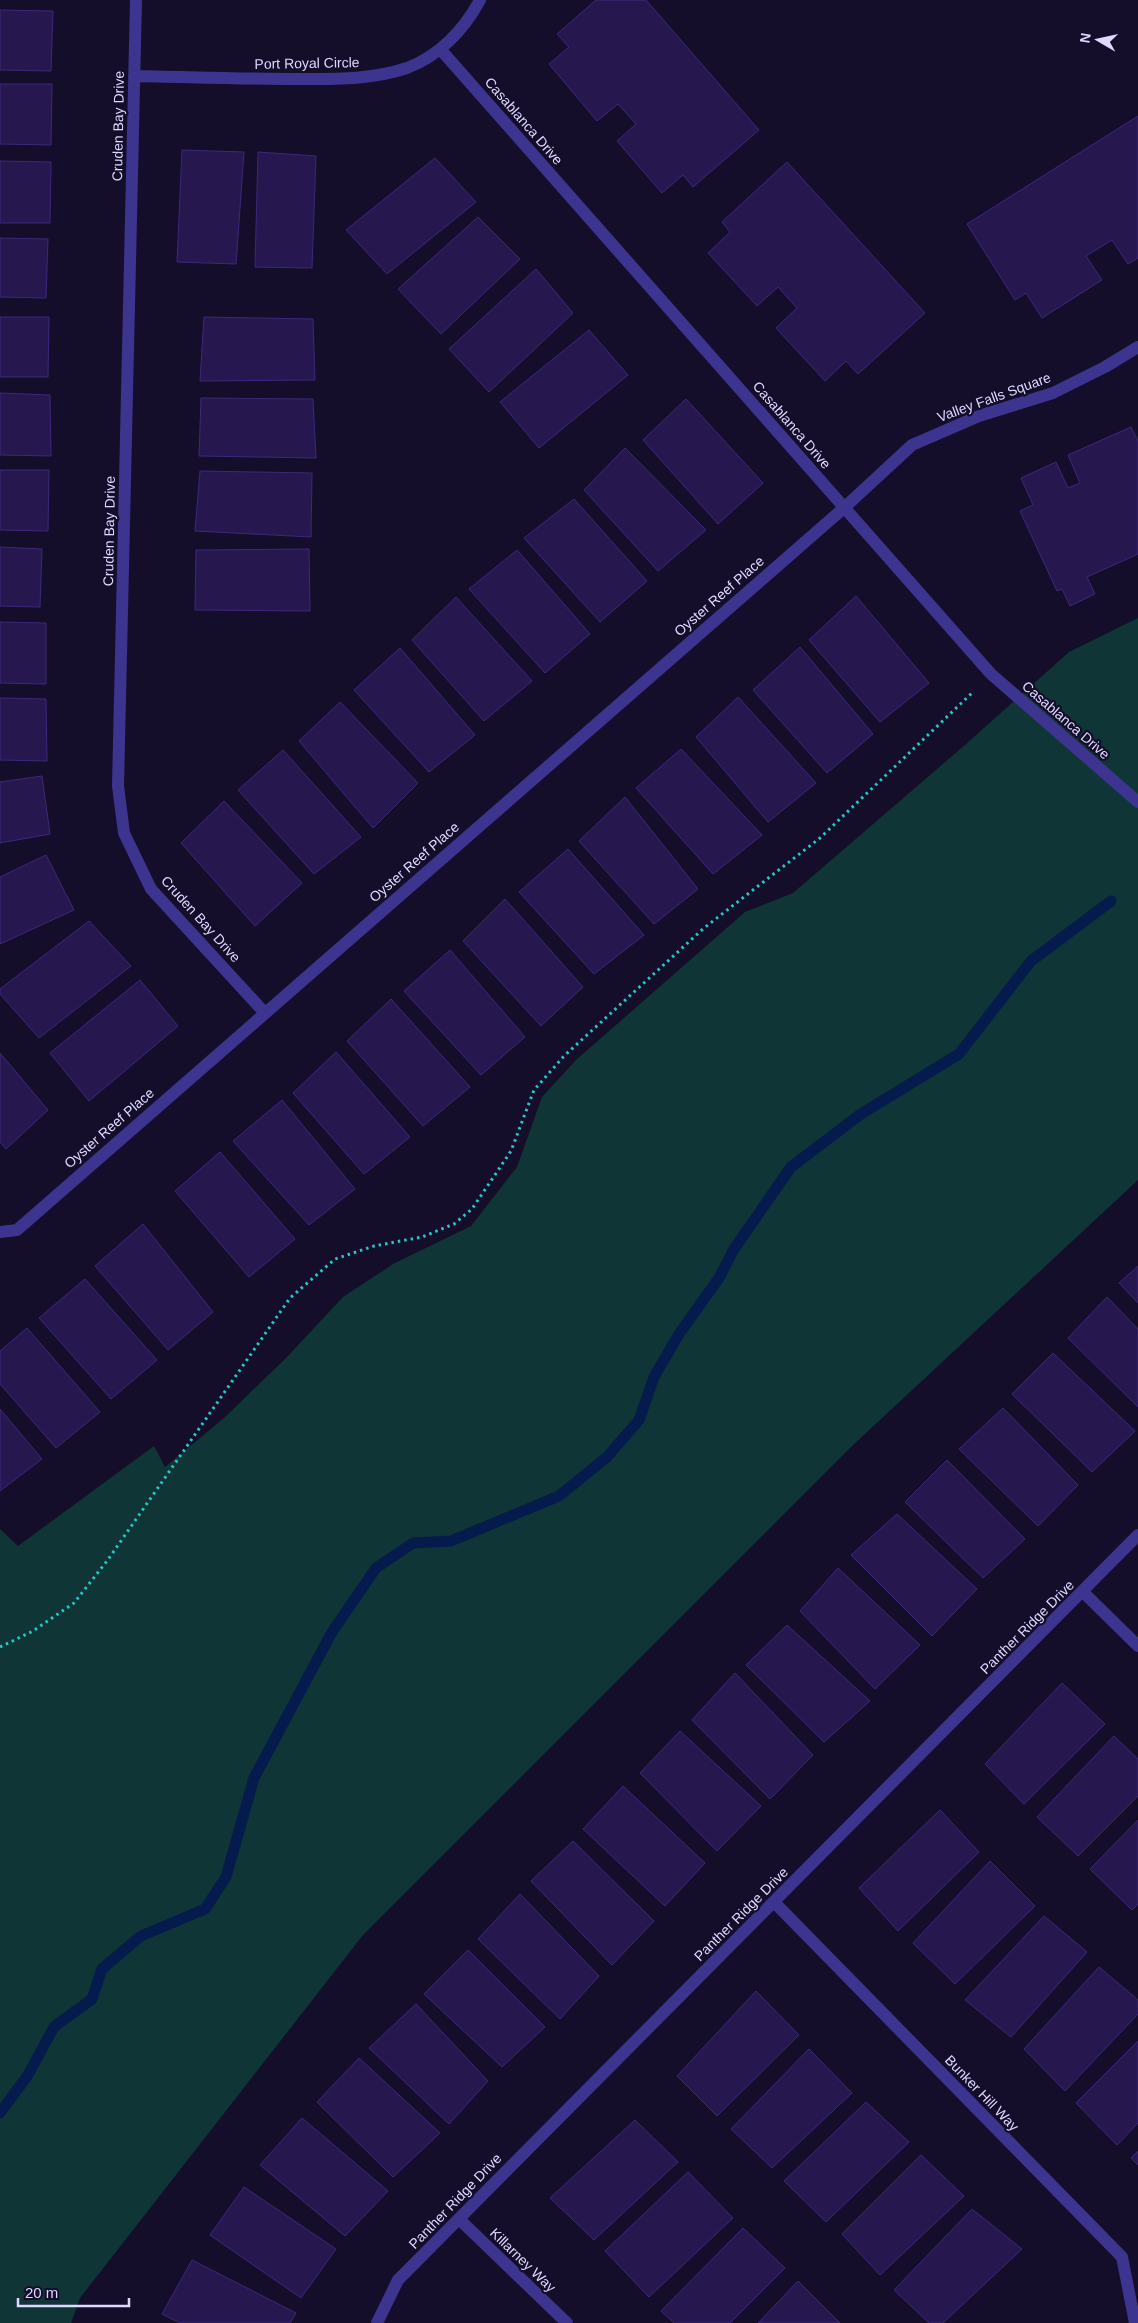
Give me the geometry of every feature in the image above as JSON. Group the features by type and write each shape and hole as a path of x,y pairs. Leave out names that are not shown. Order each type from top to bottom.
{"street":[{"name":"Cruden Bay Drive","path":"136,0 118,786 124,833 151,888 264,1012"},
{"name":"Port Royal Circle","path":"134,76 269,79 362,78 407,68 441,50 469,20 480,0"},
{"name":"Casablanca Drive","path":"441,50 991,674 1138,802"},
{"name":"Valley Falls Square","path":"845,507 912,445 979,416 1053,393 1105,367 1138,347"},
{"name":"Oyster Reef Place","path":"0,1232 17,1230 264,1012 845,507"},
{"name":"Panther Ridge Drive","path":"377,2323 398,2280 1138,1535"},
{"path":"1083,1592 1138,1646"},
{"name":"Bunker Hill Way","path":"774,1902 1122,2257 1135,2323"},
{"name":"Killarney Way","path":"458,2219 567,2323"}],"path":[{"path":"0,1647 33,1632 74,1603 107,1561 290,1298 335,1259 374,1246 422,1237 454,1224 472,1209 511,1152 534,1090 564,1056 704,928 820,838 991,674"}],"green space":[{"path":"1138,618 1138,1180 852,1446 363,1935 80,2298 71,2323 0,2323 0,1529 18,1546 154,1446 165,1467 224,1418 287,1357 343,1297 393,1264 471,1226 517,1167 542,1097 576,1060 745,912 793,893 965,745 1069,652"}],"building":[{"path":"596,0 646,0 759,130 693,187 683,175 662,193 617,141 636,124 618,104 597,121 549,64 569,47 557,34"},
{"path":"0,10 53,11 51,71 0,70"},
{"path":"0,84 52,84 51,145 0,144"},
{"path":"1138,116 1138,258 1128,264 1112,240 1086,256 1102,280 1042,318 1026,293 1015,300 967,224"},
{"path":"182,150 244,152 236,264 177,262"},
{"path":"258,152 316,156 312,268 255,267"},
{"path":"435,158 476,202 387,274 346,230"},
{"path":"0,161 51,162 50,223 0,223"},
{"path":"787,162 925,313 858,374 846,361 825,381 776,328 797,308 778,287 757,306 708,253 730,232 722,222"},
{"path":"478,217 520,259 441,334 398,289"},
{"path":"0,238 48,239 46,298 0,297"},
{"path":"536,269 573,313 489,392 449,349"},
{"path":"0,317 49,317 48,377 0,377"},
{"path":"204,317 313,319 315,380 200,381"},
{"path":"589,330 628,375 539,448 500,402"},
{"path":"0,393 50,395 51,456 0,455"},
{"path":"201,398 313,399 316,458 199,456"},
{"path":"686,399 763,483 718,524 643,440"},
{"path":"1131,427 1138,441 1138,554 1087,577 1095,594 1070,606 1062,589 1057,591 1020,511 1033,505 1021,478 1056,462 1068,488 1080,483 1068,455"},
{"path":"625,448 706,530 658,571 584,490"},
{"path":"0,470 49,470 48,531 0,530"},
{"path":"200,471 312,473 311,537 195,531"},
{"path":"574,499 647,581 600,622 524,538"},
{"path":"0,547 42,549 40,607 0,606"},
{"path":"309,549 310,611 195,610 196,550"},
{"path":"517,550 590,634 545,673 469,589"},
{"path":"856,596 929,683 880,722 809,640"},
{"path":"456,597 532,681 484,721 412,640"},
{"path":"0,622 46,623 46,684 0,683"},
{"path":"800,647 873,734 827,773 753,690"},
{"path":"400,648 475,735 429,772 354,690"},
{"path":"738,697 816,783 768,822 696,737"},
{"path":"0,698 46,699 47,761 0,760"},
{"path":"340,702 418,783 373,828 299,741"},
{"path":"681,749 762,835 713,874 636,788"},
{"path":"283,750 361,837 314,874 238,790"},
{"path":"42,776 50,834 0,843 0,782"},
{"path":"625,797 698,889 654,924 579,841"},
{"path":"224,801 302,883 255,926 181,843"},
{"path":"568,849 644,935 594,974 519,892"},
{"path":"46,855 74,910 0,944 0,877"},
{"path":"505,899 583,987 541,1026 463,941"},
{"path":"89,921 131,966 39,1038 0,994 0,989"},
{"path":"450,950 525,1037 481,1075 404,991"},
{"path":"140,980 178,1026 89,1101 50,1053"},
{"path":"391,999 470,1087 423,1126 347,1041"},
{"path":"336,1052 410,1137 364,1174 293,1093"},
{"path":"0,1053 48,1110 6,1149 0,1142"},
{"path":"282,1100 355,1189 309,1225 233,1141"},
{"path":"220,1152 295,1239 249,1277 175,1191"},
{"path":"143,1224 213,1312 168,1350 95,1266"},
{"path":"1138,1266 1138,1303 1119,1283"},
{"path":"85,1279 157,1360 111,1399 39,1318"},
{"path":"1107,1297 1138,1329 1138,1407 1068,1338"},
{"path":"27,1328 100,1412 56,1448 0,1384 0,1351"},
{"path":"1053,1353 1135,1431 1092,1472 1012,1394"},
{"path":"1003,1408 1078,1485 1038,1526 959,1449"},
{"path":"0,1409 42,1459 0,1491"},
{"path":"947,1460 1025,1539 983,1578 905,1502"},
{"path":"897,1514 977,1589 932,1636 851,1555"},
{"path":"838,1568 920,1645 875,1689 800,1611"},
{"path":"787,1625 870,1701 824,1742 746,1665"},
{"path":"735,1673 813,1755 770,1799 692,1720"},
{"path":"1062,1683 1105,1724 1024,1804 985,1764"},
{"path":"680,1731 761,1806 717,1851 640,1773"},
{"path":"1114,1736 1138,1759 1138,1796 1078,1856 1037,1817"},
{"path":"623,1786 705,1863 665,1906 583,1829"},
{"path":"940,1810 979,1852 898,1931 859,1888"},
{"path":"1138,1820 1138,1904 1132,1910 1090,1869"},
{"path":"573,1841 654,1921 612,1965 531,1881"},
{"path":"990,1861 1035,1906 955,1984 913,1943"},
{"path":"520,1894 599,1976 560,2019 478,1939"},
{"path":"1044,1916 1087,1952 1011,2037 965,2000"},
{"path":"468,1950 545,2027 502,2067 424,1994"},
{"path":"1099,1967 1138,2000 1138,2014 1065,2091 1024,2049"},
{"path":"756,1991 799,2035 717,2116 677,2076"},
{"path":"416,2004 488,2081 449,2124 369,2048"},
{"path":"1138,2041 1138,2123 1117,2145 1076,2103"},
{"path":"809,2049 852,2093 772,2168 731,2129"},
{"path":"359,2058 440,2133 393,2177 317,2102"},
{"path":"866,2102 909,2142 826,2222 784,2181"},
{"path":"302,2118 388,2191 345,2236 260,2165"},
{"path":"635,2120 678,2162 594,2240 550,2198"},
{"path":"1138,2151 1138,2165 1131,2158"},
{"path":"921,2155 964,2196 880,2275 842,2234"},
{"path":"688,2172 733,2218 649,2297 605,2251"},
{"path":"244,2187 336,2249 301,2298 210,2235"},
{"path":"972,2209 1022,2249 943,2323 929,2323 894,2290"},
{"path":"743,2228 785,2268 730,2323 674,2323 661,2311"},
{"path":"192,2260 296,2313 290,2323 180,2323 162,2314"},
{"path":"798,2281 840,2323 758,2323"}],"waterway":[{"path":"0,2113 28,2075 54,2027 92,1999 102,1969 141,1936 205,1909 226,1877 254,1778 332,1632 376,1568 413,1543 451,1541 559,1496 607,1457 639,1420 654,1377 679,1334 719,1278 734,1249 791,1167 861,1114 959,1054 1031,961 1111,901"}]}
